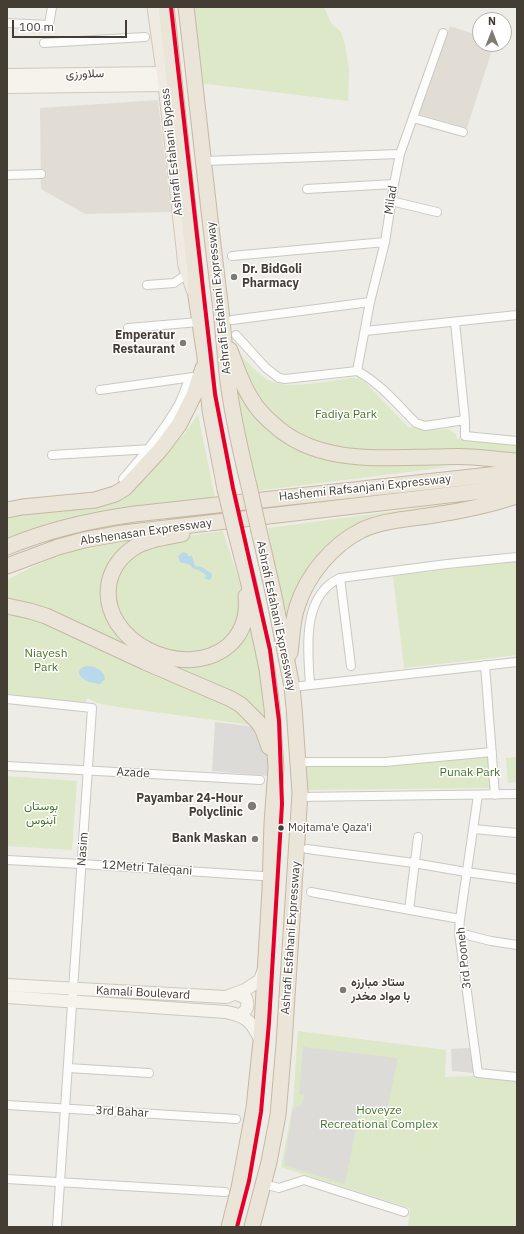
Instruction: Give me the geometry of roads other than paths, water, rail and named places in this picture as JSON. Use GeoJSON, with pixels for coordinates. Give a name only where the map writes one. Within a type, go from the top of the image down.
{"type":"FeatureCollection","features":[{"type":"Feature","properties":{"kind":"highway","name":"Ashrafi Esfahani Expressway"},"geometry":{"type":"LineString","coordinates":[[166,7],[195,272],[196,296],[210,410],[225,489],[250,584],[267,669],[272,708],[276,768],[261,1041],[254,1108],[246,1157],[229,1227]]}},
{"type":"Feature","properties":{"kind":"highway","name":"Ashrafi Esfahani Expressway"},"geometry":{"type":"LineString","coordinates":[[186,7],[204,161],[207,202],[231,329],[230,398],[274,596],[292,687],[298,762],[299,797],[284,1044],[278,1116],[252,1227]]}},
{"type":"Feature","properties":{"kind":"highway"},"geometry":{"type":"LineString","coordinates":[[231,329],[244,386],[252,402],[262,414],[280,430],[296,441],[311,448],[348,456],[373,458],[471,457],[517,461]]}},
{"type":"Feature","properties":{"kind":"highway"},"geometry":{"type":"LineString","coordinates":[[7,510],[22,507],[95,500],[116,494],[155,449],[179,425],[194,395],[195,377],[205,361]]}},
{"type":"Feature","properties":{"kind":"highway","name":"Hashemi Rafsanjani Expressway"},"geometry":{"type":"LineString","coordinates":[[214,505],[517,472]]}},
{"type":"Feature","properties":{"kind":"highway","name":"Hashemi Rafsanjani Expressway"},"geometry":{"type":"LineString","coordinates":[[241,519],[517,487]]}},
{"type":"Feature","properties":{"kind":"highway"},"geometry":{"type":"LineString","coordinates":[[288,668],[297,608],[312,576],[319,565],[342,543],[374,526],[500,502],[517,496]]}},
{"type":"Feature","properties":{"kind":"highway","name":"Abshenasan Expressway"},"geometry":{"type":"LineString","coordinates":[[7,547],[38,535],[86,523],[135,514],[214,505]]}},
{"type":"Feature","properties":{"kind":"highway"},"geometry":{"type":"LineString","coordinates":[[241,519],[220,526],[149,541],[128,552],[120,560],[112,572],[108,592],[112,614],[128,637],[144,648],[161,655],[186,660],[196,660],[213,656],[232,642],[246,618],[247,606],[242,556]]}},
{"type":"Feature","properties":{"kind":"highway","name":"Abshenasan Expressway"},"geometry":{"type":"LineString","coordinates":[[7,566],[58,547],[84,540],[153,529],[241,519]]}},
{"type":"Feature","properties":{"kind":"highway"},"geometry":{"type":"LineString","coordinates":[[7,577],[84,540]]}},
{"type":"Feature","properties":{"kind":"highway"},"geometry":{"type":"LineString","coordinates":[[7,606],[46,616],[145,662],[231,699],[241,705],[253,715],[263,730],[276,768]]}},
{"type":"Feature","properties":{"kind":"main road","name":"Ashrafi Esfahani Bypass"},"geometry":{"type":"LineString","coordinates":[[154,7],[187,274],[196,296]]}},
{"type":"Feature","properties":{"kind":"street"},"geometry":{"type":"LineString","coordinates":[[7,23],[49,25],[52,7]]}},
{"type":"Feature","properties":{"kind":"street","name":"Milad"},"geometry":{"type":"LineString","coordinates":[[357,371],[370,302],[385,242],[400,154],[443,33]]}},
{"type":"Feature","properties":{"kind":"street"},"geometry":{"type":"LineString","coordinates":[[44,43],[145,37]]}},
{"type":"Feature","properties":{"kind":"street"},"geometry":{"type":"LineString","coordinates":[[124,74],[124,86]]}},
{"type":"Feature","properties":{"kind":"street","name":"سلاورزی"},"geometry":{"type":"LineString","coordinates":[[7,75],[124,74],[164,79]]}},
{"type":"Feature","properties":{"kind":"street"},"geometry":{"type":"LineString","coordinates":[[7,87],[124,86],[164,79]]}},
{"type":"Feature","properties":{"kind":"street"},"geometry":{"type":"LineString","coordinates":[[413,118],[463,132]]}},
{"type":"Feature","properties":{"kind":"street"},"geometry":{"type":"LineString","coordinates":[[204,161],[400,154]]}},
{"type":"Feature","properties":{"kind":"street"},"geometry":{"type":"LineString","coordinates":[[7,174],[41,174]]}},
{"type":"Feature","properties":{"kind":"street"},"geometry":{"type":"LineString","coordinates":[[307,189],[394,184]]}},
{"type":"Feature","properties":{"kind":"street"},"geometry":{"type":"LineString","coordinates":[[391,200],[437,212]]}},
{"type":"Feature","properties":{"kind":"street"},"geometry":{"type":"LineString","coordinates":[[232,256],[385,242]]}},
{"type":"Feature","properties":{"kind":"street"},"geometry":{"type":"LineString","coordinates":[[147,285],[174,283],[187,274]]}},
{"type":"Feature","properties":{"kind":"street"},"geometry":{"type":"LineString","coordinates":[[231,329],[370,302]]}},
{"type":"Feature","properties":{"kind":"street"},"geometry":{"type":"LineString","coordinates":[[365,331],[517,315]]}},
{"type":"Feature","properties":{"kind":"street"},"geometry":{"type":"LineString","coordinates":[[128,328],[199,322]]}},
{"type":"Feature","properties":{"kind":"street"},"geometry":{"type":"LineString","coordinates":[[455,322],[465,420],[465,436],[517,441]]}},
{"type":"Feature","properties":{"kind":"street"},"geometry":{"type":"LineString","coordinates":[[231,329],[266,368],[279,378],[285,379],[357,371],[365,375],[376,384],[416,423],[425,426],[465,420]]}},
{"type":"Feature","properties":{"kind":"street"},"geometry":{"type":"LineString","coordinates":[[100,390],[195,377]]}},
{"type":"Feature","properties":{"kind":"street"},"geometry":{"type":"LineString","coordinates":[[52,455],[155,449]]}},
{"type":"Feature","properties":{"kind":"street"},"geometry":{"type":"LineString","coordinates":[[310,685],[308,647],[310,621],[315,606],[325,588],[332,581],[340,578],[447,564],[517,557]]}},
{"type":"Feature","properties":{"kind":"street"},"geometry":{"type":"LineString","coordinates":[[340,578],[351,666]]}},
{"type":"Feature","properties":{"kind":"street"},"geometry":{"type":"LineString","coordinates":[[292,687],[517,662]]}},
{"type":"Feature","properties":{"kind":"street"},"geometry":{"type":"LineString","coordinates":[[485,665],[495,795]]}},
{"type":"Feature","properties":{"kind":"street","name":"Nasim"},"geometry":{"type":"LineString","coordinates":[[7,699],[92,708],[57,1227]]}},
{"type":"Feature","properties":{"kind":"street"},"geometry":{"type":"LineString","coordinates":[[298,762],[386,762],[492,752]]}},
{"type":"Feature","properties":{"kind":"street","name":"Azade"},"geometry":{"type":"LineString","coordinates":[[7,766],[260,780]]}},
{"type":"Feature","properties":{"kind":"street"},"geometry":{"type":"LineString","coordinates":[[299,797],[517,794]]}},
{"type":"Feature","properties":{"kind":"street","name":"3rd Pooneh"},"geometry":{"type":"LineString","coordinates":[[478,795],[466,872],[459,933],[478,1073],[517,1077]]}},
{"type":"Feature","properties":{"kind":"street"},"geometry":{"type":"LineString","coordinates":[[473,829],[517,833]]}},
{"type":"Feature","properties":{"kind":"street"},"geometry":{"type":"LineString","coordinates":[[409,910],[418,837]]}},
{"type":"Feature","properties":{"kind":"street"},"geometry":{"type":"LineString","coordinates":[[307,849],[414,863],[517,879]]}},
{"type":"Feature","properties":{"kind":"street","name":"12Metri Taleqani"},"geometry":{"type":"LineString","coordinates":[[7,860],[262,876]]}},
{"type":"Feature","properties":{"kind":"street"},"geometry":{"type":"LineString","coordinates":[[311,892],[460,919]]}},
{"type":"Feature","properties":{"kind":"street"},"geometry":{"type":"LineString","coordinates":[[459,933],[491,941],[517,945]]}},
{"type":"Feature","properties":{"kind":"street","name":"Kamali Boulevard"},"geometry":{"type":"LineString","coordinates":[[7,997],[73,995],[226,997],[237,994],[260,980],[264,966]]}},
{"type":"Feature","properties":{"kind":"street","name":"Kamali Boulevard"},"geometry":{"type":"LineString","coordinates":[[7,985],[73,995],[226,1012],[239,1015]]}},
{"type":"Feature","properties":{"kind":"street"},"geometry":{"type":"LineString","coordinates":[[237,994],[246,998],[248,1005],[245,1012],[239,1015]]}},
{"type":"Feature","properties":{"kind":"street"},"geometry":{"type":"LineString","coordinates":[[239,1015],[247,1020],[254,1028],[261,1041]]}},
{"type":"Feature","properties":{"kind":"street"},"geometry":{"type":"LineString","coordinates":[[68,1068],[149,1073]]}},
{"type":"Feature","properties":{"kind":"street","name":"3rd Bahar"},"geometry":{"type":"LineString","coordinates":[[7,1105],[236,1119]]}},
{"type":"Feature","properties":{"kind":"street"},"geometry":{"type":"LineString","coordinates":[[7,1179],[225,1192]]}},
{"type":"Feature","properties":{"kind":"street"},"geometry":{"type":"LineString","coordinates":[[263,1184],[279,1188],[304,1180],[404,1212]]}},
{"type":"Feature","properties":{"kind":"water"},"geometry":{"type":"Polygon","coordinates":[[[183,552],[187,553],[188,556],[192,556],[195,566],[202,567],[212,574],[211,579],[208,580],[205,578],[206,575],[199,570],[192,568],[191,565],[180,562],[178,556],[183,552]]]}},
{"type":"Feature","properties":{"kind":"water"},"geometry":{"type":"Polygon","coordinates":[[[86,666],[93,667],[101,671],[105,679],[100,684],[85,680],[79,674],[79,671],[86,666]]]}},
{"type":"Feature","properties":{"kind":"place","name":"Dr. BidGoli Pharmacy"},"geometry":{"type":"Point","coordinates":[234,277]}},
{"type":"Feature","properties":{"kind":"place","name":"Emperatur Restaurant"},"geometry":{"type":"Point","coordinates":[183,343]}},
{"type":"Feature","properties":{"kind":"place","name":"Payambar 24-Hour Polyclinic"},"geometry":{"type":"Point","coordinates":[252,806]}},
{"type":"Feature","properties":{"kind":"place","name":"Mojtama'e Qaza'i"},"geometry":{"type":"Point","coordinates":[281,828]}},
{"type":"Feature","properties":{"kind":"place","name":"Bank Maskan"},"geometry":{"type":"Point","coordinates":[255,839]}},
{"type":"Feature","properties":{"kind":"place","name":"ستاد مبارزه با مواد مخدر"},"geometry":{"type":"Point","coordinates":[343,990]}},
{"type":"Feature","properties":{"kind":"park label","name":"Fadiya Park"},"geometry":{"type":"Point","coordinates":[346,415]}},
{"type":"Feature","properties":{"kind":"park label","name":"Niayesh Park"},"geometry":{"type":"Point","coordinates":[46,661]}},
{"type":"Feature","properties":{"kind":"park label","name":"Punak Park"},"geometry":{"type":"Point","coordinates":[470,773]}},
{"type":"Feature","properties":{"kind":"park label","name":"بوستان آبنوس"},"geometry":{"type":"Point","coordinates":[41,814]}},
{"type":"Feature","properties":{"kind":"park label","name":"Hoveyze Recreational Complex"},"geometry":{"type":"Point","coordinates":[379,1118]}}]}
